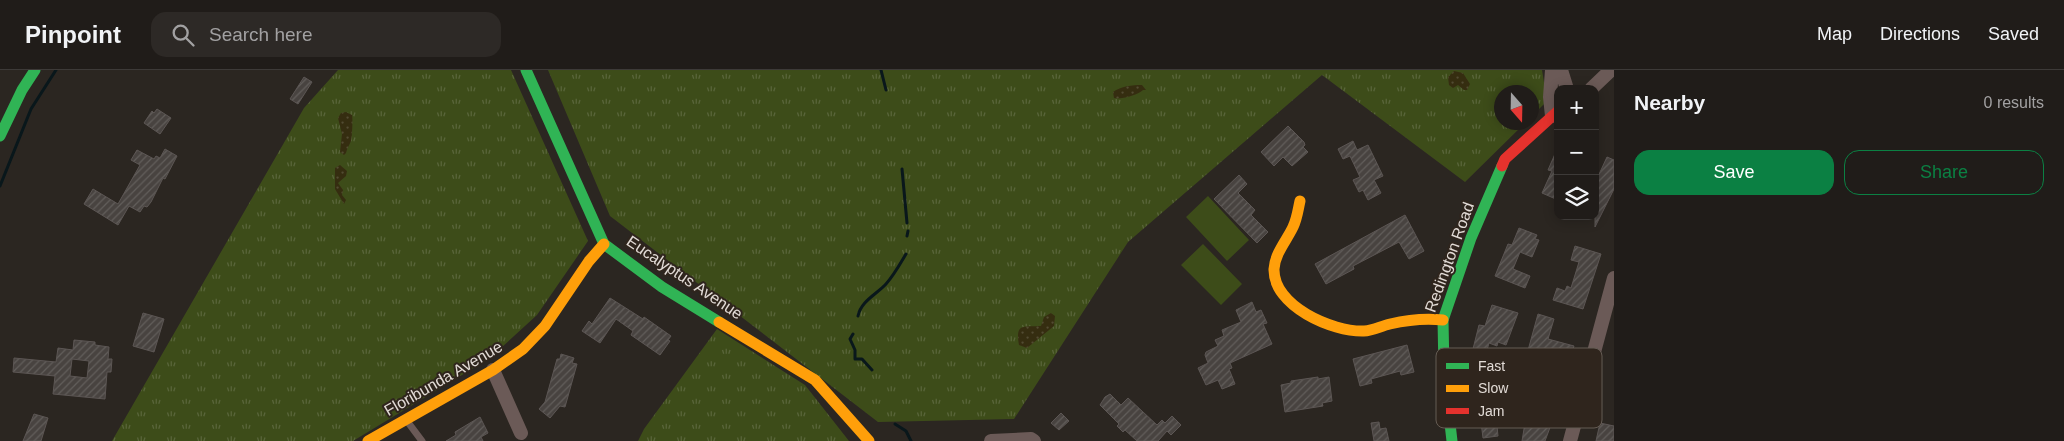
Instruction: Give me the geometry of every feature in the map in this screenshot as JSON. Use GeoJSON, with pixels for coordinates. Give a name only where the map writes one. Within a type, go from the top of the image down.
{"type":"FeatureCollection","features":[{"type":"Feature","properties":{"kind":"street"},"geometry":{"type":"LineString","coordinates":[[0,136],[22,90],[35,70]]}},
{"type":"Feature","properties":{"kind":"street","name":"Eucalyptus Avenue"},"geometry":{"type":"LineString","coordinates":[[526,70],[604,244],[662,287],[815,380],[869,441]]}},
{"type":"Feature","properties":{"kind":"street"},"geometry":{"type":"LineString","coordinates":[[1552,70],[1550,97],[1554,111]]}},
{"type":"Feature","properties":{"kind":"street"},"geometry":{"type":"LineString","coordinates":[[1561,70],[1566,85]]}},
{"type":"Feature","properties":{"kind":"street"},"geometry":{"type":"LineString","coordinates":[[1595,85],[1611,70]]}},
{"type":"Feature","properties":{"kind":"street","name":"Redington Road"},"geometry":{"type":"LineString","coordinates":[[1444,348],[1443,320],[1471,238],[1505,159],[1554,115]]}},
{"type":"Feature","properties":{"kind":"street"},"geometry":{"type":"LineString","coordinates":[[1300,201],[1295,223],[1274,268],[1276,280],[1287,301],[1302,312],[1334,326],[1363,331],[1409,319],[1429,318],[1443,320]]}},
{"type":"Feature","properties":{"kind":"street","name":"Floribunda Avenue"},"geometry":{"type":"LineString","coordinates":[[368,441],[493,370],[522,349],[545,326],[588,261],[604,244]]}},
{"type":"Feature","properties":{"kind":"street"},"geometry":{"type":"LineString","coordinates":[[1595,348],[1614,278]]}},
{"type":"Feature","properties":{"kind":"street"},"geometry":{"type":"LineString","coordinates":[[493,370],[521,433]]}},
{"type":"Feature","properties":{"kind":"street","name":"Redington Road"},"geometry":{"type":"LineString","coordinates":[[1451,428],[1452,441]]}},
{"type":"Feature","properties":{"kind":"street"},"geometry":{"type":"LineString","coordinates":[[1570,441],[1574,428]]}},
{"type":"Feature","properties":{"kind":"street"},"geometry":{"type":"LineString","coordinates":[[991,441],[1031,438],[1034,441]]}},
{"type":"Feature","properties":{"kind":"lane"},"geometry":{"type":"LineString","coordinates":[[406,418],[422,441]]}},
{"type":"Feature","properties":{"kind":"green space"},"geometry":{"type":"Polygon","coordinates":[[[338,70],[511,70],[588,241],[537,315],[490,358],[353,441],[112,441],[304,108],[338,70]]]}},
{"type":"Feature","properties":{"kind":"green space"},"geometry":{"type":"Polygon","coordinates":[[[548,70],[1542,70],[1547,101],[1539,109],[1539,85],[1494,85],[1494,130],[1518,130],[1465,182],[1322,75],[1128,242],[1014,419],[878,422],[610,216],[548,70]]]}},
{"type":"Feature","properties":{"kind":"green space"},"geometry":{"type":"Polygon","coordinates":[[[1208,196],[1249,240],[1227,261],[1186,217],[1208,196]]]}},
{"type":"Feature","properties":{"kind":"green space"},"geometry":{"type":"Polygon","coordinates":[[[1203,244],[1242,284],[1221,305],[1181,265],[1203,244]]]}},
{"type":"Feature","properties":{"kind":"green space"},"geometry":{"type":"Polygon","coordinates":[[[717,329],[805,385],[849,441],[638,441],[644,429],[717,329]]]}},
{"type":"Feature","properties":{"kind":"sand"},"geometry":{"type":"Polygon","coordinates":[[[1454,71],[1463,73],[1470,84],[1467,90],[1458,85],[1453,88],[1449,85],[1448,77],[1454,71]]]}},
{"type":"Feature","properties":{"kind":"sand"},"geometry":{"type":"Polygon","coordinates":[[[1142,85],[1146,90],[1129,97],[1114,98],[1113,92],[1120,88],[1142,85]]]}},
{"type":"Feature","properties":{"kind":"sand"},"geometry":{"type":"Polygon","coordinates":[[[346,112],[352,115],[352,128],[351,141],[344,155],[340,152],[342,134],[338,118],[341,113],[346,112]]]}},
{"type":"Feature","properties":{"kind":"sand"},"geometry":{"type":"Polygon","coordinates":[[[340,165],[347,171],[346,176],[338,183],[343,190],[342,195],[346,200],[344,204],[335,189],[335,168],[340,165]]]}},
{"type":"Feature","properties":{"kind":"sand"},"geometry":{"type":"Polygon","coordinates":[[[1051,313],[1055,316],[1054,326],[1027,348],[1019,345],[1019,330],[1025,327],[1041,326],[1044,317],[1051,313]]]}},
{"type":"Feature","properties":{"kind":"building"},"geometry":{"type":"Polygon","coordinates":[[[304,77],[312,82],[298,104],[290,99],[304,77]]]}},
{"type":"Feature","properties":{"kind":"building"},"geometry":{"type":"Polygon","coordinates":[[[157,109],[171,118],[160,134],[144,123],[152,111],[154,113],[157,109]]]}},
{"type":"Feature","properties":{"kind":"building"},"geometry":{"type":"Polygon","coordinates":[[[1288,126],[1304,142],[1305,145],[1303,147],[1308,152],[1292,166],[1283,157],[1274,166],[1261,152],[1288,126]]]}},
{"type":"Feature","properties":{"kind":"building"},"geometry":{"type":"Polygon","coordinates":[[[1353,141],[1357,150],[1368,145],[1383,176],[1374,180],[1381,193],[1368,200],[1363,190],[1359,192],[1353,180],[1360,177],[1350,156],[1343,159],[1338,149],[1353,141]]]}},
{"type":"Feature","properties":{"kind":"building"},"geometry":{"type":"Polygon","coordinates":[[[165,149],[177,156],[151,202],[147,207],[144,206],[140,212],[129,206],[118,225],[84,204],[93,189],[118,204],[140,165],[131,160],[137,150],[154,159],[156,156],[160,158],[165,149]]]}},
{"type":"Feature","properties":{"kind":"building"},"geometry":{"type":"Polygon","coordinates":[[[1554,156],[1554,198],[1542,193],[1552,171],[1548,170],[1554,156]]]}},
{"type":"Feature","properties":{"kind":"building"},"geometry":{"type":"Polygon","coordinates":[[[1607,157],[1614,160],[1614,189],[1599,219],[1599,175],[1607,157]]]}},
{"type":"Feature","properties":{"kind":"building"},"geometry":{"type":"Polygon","coordinates":[[[1239,175],[1247,184],[1238,193],[1255,210],[1251,215],[1268,232],[1257,243],[1214,199],[1239,175]]]}},
{"type":"Feature","properties":{"kind":"building"},"geometry":{"type":"Polygon","coordinates":[[[1405,215],[1424,251],[1409,259],[1399,242],[1353,266],[1354,269],[1326,284],[1315,264],[1405,215]]]}},
{"type":"Feature","properties":{"kind":"building"},"geometry":{"type":"Polygon","coordinates":[[[1519,228],[1537,235],[1535,239],[1539,240],[1532,257],[1520,252],[1513,269],[1530,276],[1525,288],[1495,276],[1508,244],[1512,245],[1519,228]]]}},
{"type":"Feature","properties":{"kind":"building"},"geometry":{"type":"Polygon","coordinates":[[[1575,246],[1601,254],[1583,309],[1553,300],[1557,288],[1565,291],[1567,286],[1571,288],[1579,262],[1571,260],[1575,246]]]}},
{"type":"Feature","properties":{"kind":"building"},"geometry":{"type":"Polygon","coordinates":[[[610,298],[643,319],[644,317],[671,336],[668,340],[670,341],[660,355],[631,335],[633,331],[616,319],[600,343],[582,331],[589,321],[592,324],[610,298]]]}},
{"type":"Feature","properties":{"kind":"building"},"geometry":{"type":"Polygon","coordinates":[[[1252,302],[1256,312],[1261,310],[1267,323],[1263,324],[1272,344],[1230,363],[1232,368],[1229,369],[1235,384],[1222,389],[1218,380],[1206,385],[1198,368],[1208,363],[1205,355],[1206,352],[1218,346],[1215,340],[1224,336],[1222,330],[1241,322],[1236,310],[1252,302]]]}},
{"type":"Feature","properties":{"kind":"building"},"geometry":{"type":"Polygon","coordinates":[[[1492,305],[1518,313],[1506,345],[1498,342],[1497,346],[1489,343],[1488,348],[1473,348],[1479,325],[1485,326],[1492,305]]]}},
{"type":"Feature","properties":{"kind":"building"},"geometry":{"type":"Polygon","coordinates":[[[143,313],[164,319],[154,352],[133,346],[143,313]]]}},
{"type":"Feature","properties":{"kind":"building"},"geometry":{"type":"Polygon","coordinates":[[[1538,314],[1554,319],[1548,339],[1574,346],[1573,348],[1529,348],[1538,314]]]}},
{"type":"Feature","properties":{"kind":"building"},"geometry":{"type":"Polygon","coordinates":[[[74,340],[95,342],[95,345],[109,347],[108,359],[112,359],[111,372],[107,372],[105,399],[53,394],[55,376],[13,372],[14,358],[56,362],[58,348],[73,350],[74,340]],[[72,359],[70,376],[87,378],[89,361],[72,359]]]}},
{"type":"Feature","properties":{"kind":"building"},"geometry":{"type":"Polygon","coordinates":[[[1407,345],[1414,372],[1401,375],[1400,371],[1371,379],[1372,383],[1360,386],[1353,359],[1407,345]]]}},
{"type":"Feature","properties":{"kind":"building"},"geometry":{"type":"Polygon","coordinates":[[[561,354],[574,358],[572,363],[577,364],[565,407],[560,406],[550,418],[539,409],[545,402],[557,359],[560,359],[561,354]]]}},
{"type":"Feature","properties":{"kind":"building"},"geometry":{"type":"Polygon","coordinates":[[[1318,377],[1318,379],[1329,377],[1332,401],[1322,403],[1323,406],[1285,412],[1281,385],[1291,383],[1291,381],[1318,377]]]}},
{"type":"Feature","properties":{"kind":"building"},"geometry":{"type":"Polygon","coordinates":[[[1110,394],[1121,405],[1128,398],[1157,425],[1162,420],[1165,423],[1172,416],[1181,425],[1171,435],[1167,431],[1158,441],[1137,441],[1125,430],[1123,432],[1117,426],[1119,424],[1100,405],[1105,397],[1110,394]]]}},
{"type":"Feature","properties":{"kind":"building"},"geometry":{"type":"Polygon","coordinates":[[[1061,413],[1069,421],[1059,430],[1051,423],[1061,413]]]}},
{"type":"Feature","properties":{"kind":"building"},"geometry":{"type":"Polygon","coordinates":[[[34,414],[48,418],[41,441],[23,441],[34,414]]]}},
{"type":"Feature","properties":{"kind":"building"},"geometry":{"type":"Polygon","coordinates":[[[480,417],[488,433],[481,437],[483,441],[446,441],[456,435],[455,432],[480,417]]]}},
{"type":"Feature","properties":{"kind":"building"},"geometry":{"type":"Polygon","coordinates":[[[1379,422],[1380,429],[1386,428],[1389,441],[1374,441],[1371,423],[1379,422]]]}},
{"type":"Feature","properties":{"kind":"building"},"geometry":{"type":"Polygon","coordinates":[[[1602,423],[1614,426],[1614,441],[1596,441],[1602,423]]]}},
{"type":"Feature","properties":{"kind":"building"},"geometry":{"type":"Polygon","coordinates":[[[1482,428],[1497,428],[1498,436],[1483,438],[1482,428]]]}},
{"type":"Feature","properties":{"kind":"building"},"geometry":{"type":"Polygon","coordinates":[[[1524,428],[1550,428],[1545,441],[1522,441],[1524,428]]]}},
{"type":"Feature","properties":{"kind":"waterway"},"geometry":{"type":"LineString","coordinates":[[0,186],[31,109],[56,70]]}},
{"type":"Feature","properties":{"kind":"waterway"},"geometry":{"type":"LineString","coordinates":[[881,70],[886,90]]}},
{"type":"Feature","properties":{"kind":"waterway"},"geometry":{"type":"LineString","coordinates":[[902,169],[907,223]]}},
{"type":"Feature","properties":{"kind":"waterway"},"geometry":{"type":"LineString","coordinates":[[907,236],[908,231]]}},
{"type":"Feature","properties":{"kind":"waterway"},"geometry":{"type":"LineString","coordinates":[[858,316],[862,306],[889,281],[906,254]]}},
{"type":"Feature","properties":{"kind":"waterway"},"geometry":{"type":"LineString","coordinates":[[853,334],[850,339],[855,350],[855,359],[862,359],[872,370]]}},
{"type":"Feature","properties":{"kind":"waterway"},"geometry":{"type":"LineString","coordinates":[[895,424],[906,431],[911,441]]}},
{"type":"Feature","properties":{"kind":"traffic: fast"},"geometry":{"type":"LineString","coordinates":[[0,136],[22,90],[35,70]]}},
{"type":"Feature","properties":{"kind":"traffic: fast"},"geometry":{"type":"LineString","coordinates":[[526,70],[604,244],[662,287],[719,322]]}},
{"type":"Feature","properties":{"kind":"traffic: fast"},"geometry":{"type":"LineString","coordinates":[[1444,348],[1443,320],[1471,238],[1502,166]]}},
{"type":"Feature","properties":{"kind":"traffic: fast"},"geometry":{"type":"LineString","coordinates":[[1451,428],[1452,441]]}},
{"type":"Feature","properties":{"kind":"traffic: slow"},"geometry":{"type":"LineString","coordinates":[[1300,201],[1291,232],[1279,252],[1274,269],[1276,282],[1283,294],[1294,305],[1321,322],[1351,330],[1367,331],[1409,320],[1443,320]]}},
{"type":"Feature","properties":{"kind":"traffic: slow"},"geometry":{"type":"LineString","coordinates":[[368,441],[493,370],[523,349],[545,326],[589,261],[604,244]]}},
{"type":"Feature","properties":{"kind":"traffic: slow"},"geometry":{"type":"LineString","coordinates":[[719,322],[815,380],[869,441]]}},
{"type":"Feature","properties":{"kind":"traffic: jam"},"geometry":{"type":"LineString","coordinates":[[1502,166],[1505,159],[1554,115]]}}]}
